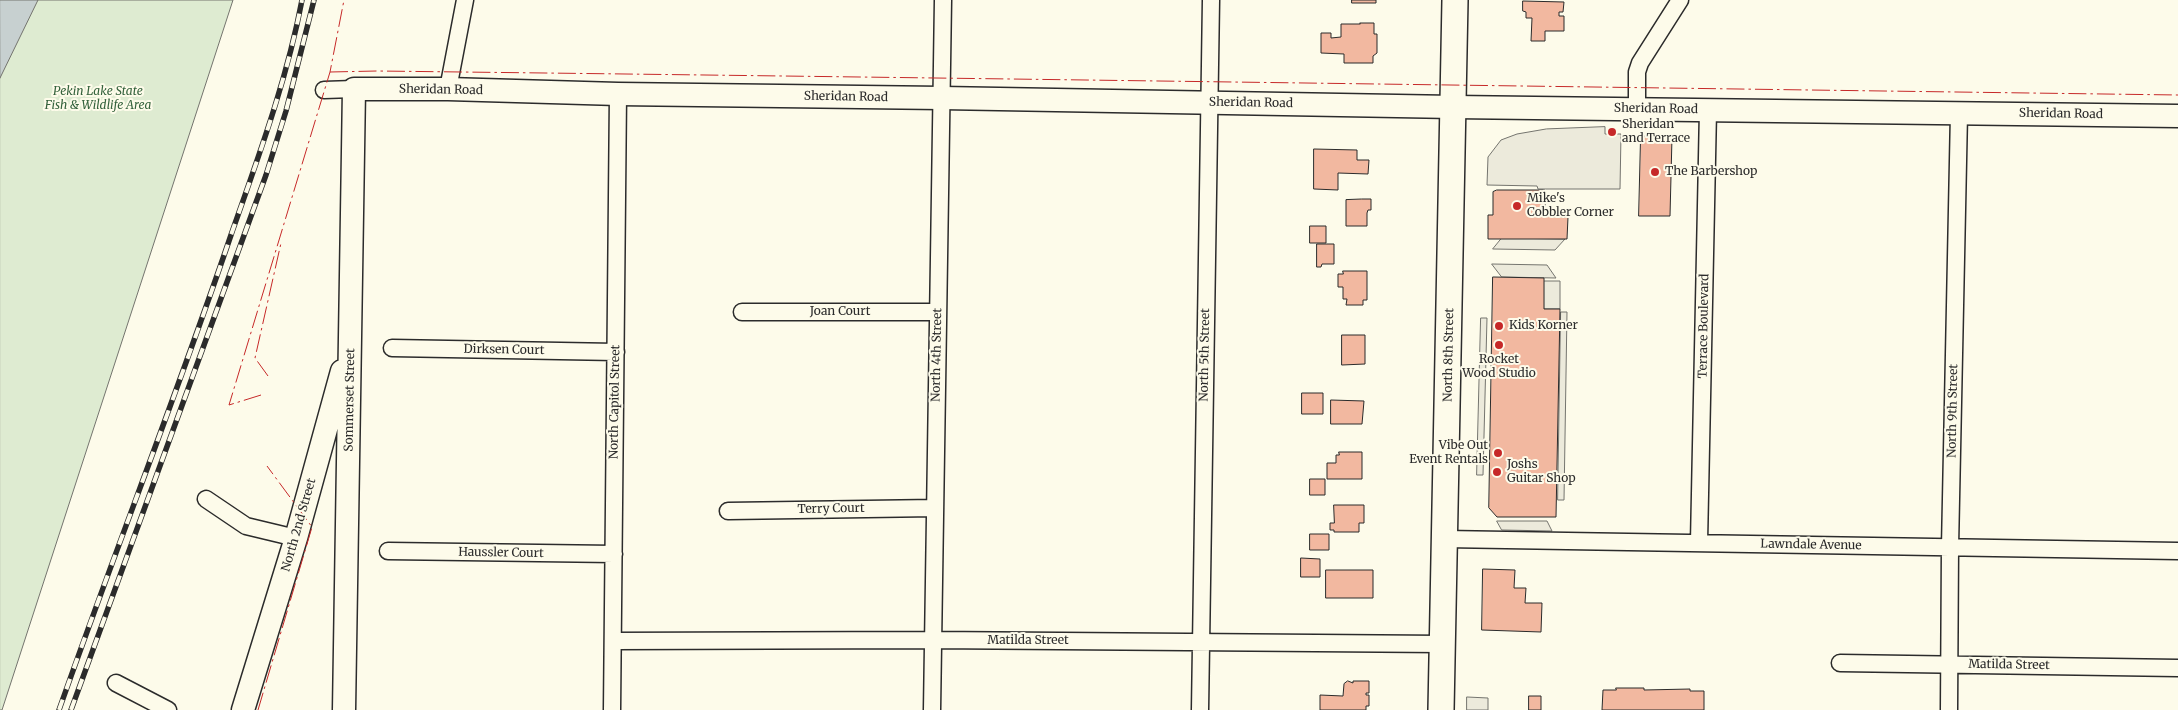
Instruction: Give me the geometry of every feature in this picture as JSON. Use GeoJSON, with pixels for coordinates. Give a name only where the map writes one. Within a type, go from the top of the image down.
{"type":"FeatureCollection","features":[{"type":"Feature","properties":{"kind":"main road","name":"North 8th Street"},"geometry":{"type":"LineString","coordinates":[[1441,710],[1456,0]]}},
{"type":"Feature","properties":{"kind":"main road","name":"Sheridan Road"},"geometry":{"type":"LineString","coordinates":[[354,89],[1209,102],[1454,108],[2178,116]]}},
{"type":"Feature","properties":{"kind":"main road","name":"Sommerset Street"},"geometry":{"type":"LineString","coordinates":[[344,710],[354,89]]}},
{"type":"Feature","properties":{"kind":"main road","name":"North 2nd Street"},"geometry":{"type":"LineString","coordinates":[[243,710],[296,538],[351,338]]}},
{"type":"Feature","properties":{"kind":"street"},"geometry":{"type":"LineString","coordinates":[[448,89],[465,0]]}},
{"type":"Feature","properties":{"kind":"street","name":"North 4th Street"},"geometry":{"type":"LineString","coordinates":[[932,710],[943,0]]}},
{"type":"Feature","properties":{"kind":"street","name":"North 5th Street"},"geometry":{"type":"LineString","coordinates":[[1200,710],[1211,0]]}},
{"type":"Feature","properties":{"kind":"street"},"geometry":{"type":"LineString","coordinates":[[1637,109],[1637,72],[1640,63],[1680,0]]}},
{"type":"Feature","properties":{"kind":"street","name":"Sheridan Road"},"geometry":{"type":"LineString","coordinates":[[324,90],[354,89]]}},
{"type":"Feature","properties":{"kind":"street","name":"North Capitol Street"},"geometry":{"type":"LineString","coordinates":[[612,710],[618,94]]}},
{"type":"Feature","properties":{"kind":"street","name":"Terrace Boulevard"},"geometry":{"type":"LineString","coordinates":[[1700,542],[1708,110]]}},
{"type":"Feature","properties":{"kind":"street","name":"North 9th Street"},"geometry":{"type":"LineString","coordinates":[[1949,710],[1950,547],[1959,113]]}},
{"type":"Feature","properties":{"kind":"street","name":"Joan Court"},"geometry":{"type":"LineString","coordinates":[[742,312],[938,312]]}},
{"type":"Feature","properties":{"kind":"street","name":"Dirksen Court"},"geometry":{"type":"LineString","coordinates":[[392,348],[616,352]]}},
{"type":"Feature","properties":{"kind":"street"},"geometry":{"type":"LineString","coordinates":[[206,499],[246,526],[296,538]]}},
{"type":"Feature","properties":{"kind":"street","name":"Terry Court"},"geometry":{"type":"LineString","coordinates":[[728,511],[935,508]]}},
{"type":"Feature","properties":{"kind":"street","name":"Lawndale Avenue"},"geometry":{"type":"LineString","coordinates":[[1445,540],[1700,542],[2178,551]]}},
{"type":"Feature","properties":{"kind":"street","name":"Haussler Court"},"geometry":{"type":"LineString","coordinates":[[388,551],[614,554]]}},
{"type":"Feature","properties":{"kind":"street","name":"Matilda Street"},"geometry":{"type":"LineString","coordinates":[[613,641],[932,640],[1443,644]]}},
{"type":"Feature","properties":{"kind":"street","name":"Matilda Street"},"geometry":{"type":"LineString","coordinates":[[1840,663],[2178,668]]}},
{"type":"Feature","properties":{"kind":"street"},"geometry":{"type":"LineString","coordinates":[[116,683],[168,710]]}},
{"type":"Feature","properties":{"kind":"green space","name":"Pekin Lake State Fish & Wildlife Area"},"geometry":{"type":"Polygon","coordinates":[[[0,0],[233,0],[2,710],[0,710],[0,0]]]}},
{"type":"Feature","properties":{"kind":"shaded area"},"geometry":{"type":"Polygon","coordinates":[[[0,0],[38,0],[0,78],[0,0]]]}},
{"type":"Feature","properties":{"kind":"shaded area"},"geometry":{"type":"Polygon","coordinates":[[[1605,127],[1605,134],[1621,134],[1620,189],[1538,189],[1537,186],[1487,185],[1488,157],[1501,140],[1517,134],[1546,129],[1605,127]]]}},
{"type":"Feature","properties":{"kind":"shaded area"},"geometry":{"type":"Polygon","coordinates":[[[1502,238],[1565,239],[1555,250],[1493,249],[1502,238]]]}},
{"type":"Feature","properties":{"kind":"shaded area"},"geometry":{"type":"Polygon","coordinates":[[[1492,264],[1547,265],[1556,278],[1502,277],[1492,264]]]}},
{"type":"Feature","properties":{"kind":"shaded area"},"geometry":{"type":"Polygon","coordinates":[[[1544,281],[1560,281],[1560,309],[1544,309],[1544,281]]]}},
{"type":"Feature","properties":{"kind":"shaded area"},"geometry":{"type":"Polygon","coordinates":[[[1561,312],[1567,312],[1564,500],[1558,500],[1561,312]]]}},
{"type":"Feature","properties":{"kind":"shaded area"},"geometry":{"type":"Polygon","coordinates":[[[1481,318],[1487,318],[1483,475],[1477,475],[1481,318]]]}},
{"type":"Feature","properties":{"kind":"shaded area"},"geometry":{"type":"Polygon","coordinates":[[[1497,521],[1547,521],[1552,531],[1502,530],[1497,521]]]}},
{"type":"Feature","properties":{"kind":"shaded area"},"geometry":{"type":"Polygon","coordinates":[[[1467,697],[1488,698],[1488,710],[1467,710],[1467,697]]]}},
{"type":"Feature","properties":{"kind":"building"},"geometry":{"type":"Polygon","coordinates":[[[1352,0],[1376,0],[1376,3],[1352,3],[1352,0]]]}},
{"type":"Feature","properties":{"kind":"building"},"geometry":{"type":"Polygon","coordinates":[[[1523,1],[1564,2],[1563,12],[1559,12],[1559,16],[1564,16],[1564,31],[1545,31],[1545,41],[1531,41],[1532,18],[1526,18],[1526,12],[1523,11],[1523,1]]]}},
{"type":"Feature","properties":{"kind":"building"},"geometry":{"type":"Polygon","coordinates":[[[1374,23],[1374,34],[1377,34],[1377,53],[1373,56],[1373,63],[1344,63],[1344,54],[1321,53],[1321,33],[1331,33],[1331,38],[1341,37],[1341,24],[1374,23]]]}},
{"type":"Feature","properties":{"kind":"building"},"geometry":{"type":"Polygon","coordinates":[[[1641,136],[1672,137],[1670,216],[1639,216],[1641,136]]]}},
{"type":"Feature","properties":{"kind":"building"},"geometry":{"type":"Polygon","coordinates":[[[1314,149],[1357,150],[1357,160],[1369,160],[1368,174],[1338,173],[1338,190],[1314,189],[1314,149]]]}},
{"type":"Feature","properties":{"kind":"building"},"geometry":{"type":"Polygon","coordinates":[[[1497,190],[1545,190],[1545,209],[1537,209],[1537,216],[1568,217],[1567,239],[1488,239],[1488,215],[1493,215],[1493,192],[1497,190]]]}},
{"type":"Feature","properties":{"kind":"building"},"geometry":{"type":"Polygon","coordinates":[[[1371,199],[1371,210],[1368,210],[1367,213],[1367,226],[1346,226],[1346,200],[1371,199]]]}},
{"type":"Feature","properties":{"kind":"building"},"geometry":{"type":"Polygon","coordinates":[[[1310,226],[1326,226],[1326,243],[1310,243],[1310,226]]]}},
{"type":"Feature","properties":{"kind":"building"},"geometry":{"type":"Polygon","coordinates":[[[1317,244],[1334,244],[1334,264],[1322,264],[1321,267],[1317,267],[1317,244]]]}},
{"type":"Feature","properties":{"kind":"building"},"geometry":{"type":"Polygon","coordinates":[[[1343,271],[1367,271],[1367,300],[1363,300],[1363,305],[1346,305],[1347,299],[1343,299],[1343,287],[1338,287],[1338,274],[1343,274],[1343,271]]]}},
{"type":"Feature","properties":{"kind":"building"},"geometry":{"type":"Polygon","coordinates":[[[1493,277],[1544,278],[1544,309],[1560,309],[1556,517],[1497,517],[1489,508],[1493,277]]]}},
{"type":"Feature","properties":{"kind":"building"},"geometry":{"type":"Polygon","coordinates":[[[1342,335],[1365,335],[1365,364],[1342,365],[1342,335]]]}},
{"type":"Feature","properties":{"kind":"building"},"geometry":{"type":"Polygon","coordinates":[[[1302,393],[1323,393],[1323,414],[1302,414],[1302,393]]]}},
{"type":"Feature","properties":{"kind":"building"},"geometry":{"type":"Polygon","coordinates":[[[1331,400],[1364,401],[1362,424],[1331,424],[1331,400]]]}},
{"type":"Feature","properties":{"kind":"building"},"geometry":{"type":"Polygon","coordinates":[[[1339,452],[1362,452],[1362,479],[1327,479],[1327,463],[1336,463],[1336,455],[1339,455],[1339,452]]]}},
{"type":"Feature","properties":{"kind":"building"},"geometry":{"type":"Polygon","coordinates":[[[1310,479],[1325,479],[1325,495],[1310,495],[1310,479]]]}},
{"type":"Feature","properties":{"kind":"building"},"geometry":{"type":"Polygon","coordinates":[[[1334,505],[1364,505],[1364,523],[1359,523],[1359,532],[1334,532],[1334,530],[1330,530],[1330,523],[1334,523],[1334,505]]]}},
{"type":"Feature","properties":{"kind":"building"},"geometry":{"type":"Polygon","coordinates":[[[1310,534],[1329,534],[1329,550],[1310,550],[1310,534]]]}},
{"type":"Feature","properties":{"kind":"building"},"geometry":{"type":"Polygon","coordinates":[[[1301,558],[1320,559],[1320,577],[1301,577],[1301,558]]]}},
{"type":"Feature","properties":{"kind":"building"},"geometry":{"type":"Polygon","coordinates":[[[1483,569],[1515,570],[1514,588],[1526,588],[1525,603],[1542,603],[1541,632],[1482,630],[1483,569]]]}},
{"type":"Feature","properties":{"kind":"building"},"geometry":{"type":"Polygon","coordinates":[[[1326,570],[1373,570],[1373,598],[1326,598],[1326,570]]]}},
{"type":"Feature","properties":{"kind":"building"},"geometry":{"type":"Polygon","coordinates":[[[1348,681],[1353,683],[1353,681],[1369,681],[1369,693],[1366,693],[1366,695],[1369,695],[1369,706],[1366,706],[1366,710],[1320,710],[1320,695],[1343,696],[1344,684],[1348,681]]]}},
{"type":"Feature","properties":{"kind":"building"},"geometry":{"type":"Polygon","coordinates":[[[1616,688],[1644,688],[1644,690],[1690,689],[1690,691],[1704,691],[1704,710],[1602,710],[1603,690],[1616,690],[1616,688]]]}},
{"type":"Feature","properties":{"kind":"building"},"geometry":{"type":"Polygon","coordinates":[[[1529,696],[1541,696],[1541,710],[1529,710],[1529,696]]]}},
{"type":"Feature","properties":{"kind":"railway"},"geometry":{"type":"LineString","coordinates":[[59,710],[189,354],[261,148],[280,89],[302,0]]}},
{"type":"Feature","properties":{"kind":"railway"},"geometry":{"type":"LineString","coordinates":[[71,710],[266,175],[286,111],[314,0]]}},
{"type":"Feature","properties":{"kind":"power"},"geometry":{"type":"LineString","coordinates":[[261,395],[229,405],[330,72],[344,0]]}},
{"type":"Feature","properties":{"kind":"power"},"geometry":{"type":"LineString","coordinates":[[330,72],[377,71],[2178,95]]}},
{"type":"Feature","properties":{"kind":"power"},"geometry":{"type":"LineString","coordinates":[[268,376],[255,358],[281,243]]}},
{"type":"Feature","properties":{"kind":"power"},"geometry":{"type":"LineString","coordinates":[[258,710],[312,527],[267,466]]}},
{"type":"Feature","properties":{"kind":"place","name":"Sheridan and Terrace"},"geometry":{"type":"Point","coordinates":[1612,132]}},
{"type":"Feature","properties":{"kind":"place","name":"The Barbershop"},"geometry":{"type":"Point","coordinates":[1655,172]}},
{"type":"Feature","properties":{"kind":"place","name":"Mike's Cobbler Corner"},"geometry":{"type":"Point","coordinates":[1517,206]}},
{"type":"Feature","properties":{"kind":"place","name":"Kids Korner"},"geometry":{"type":"Point","coordinates":[1499,326]}},
{"type":"Feature","properties":{"kind":"place","name":"Rocket Wood Studio"},"geometry":{"type":"Point","coordinates":[1499,345]}},
{"type":"Feature","properties":{"kind":"place","name":"Vibe Out Event Rentals"},"geometry":{"type":"Point","coordinates":[1498,453]}},
{"type":"Feature","properties":{"kind":"place","name":"Joshs Guitar Shop"},"geometry":{"type":"Point","coordinates":[1497,472]}}]}
